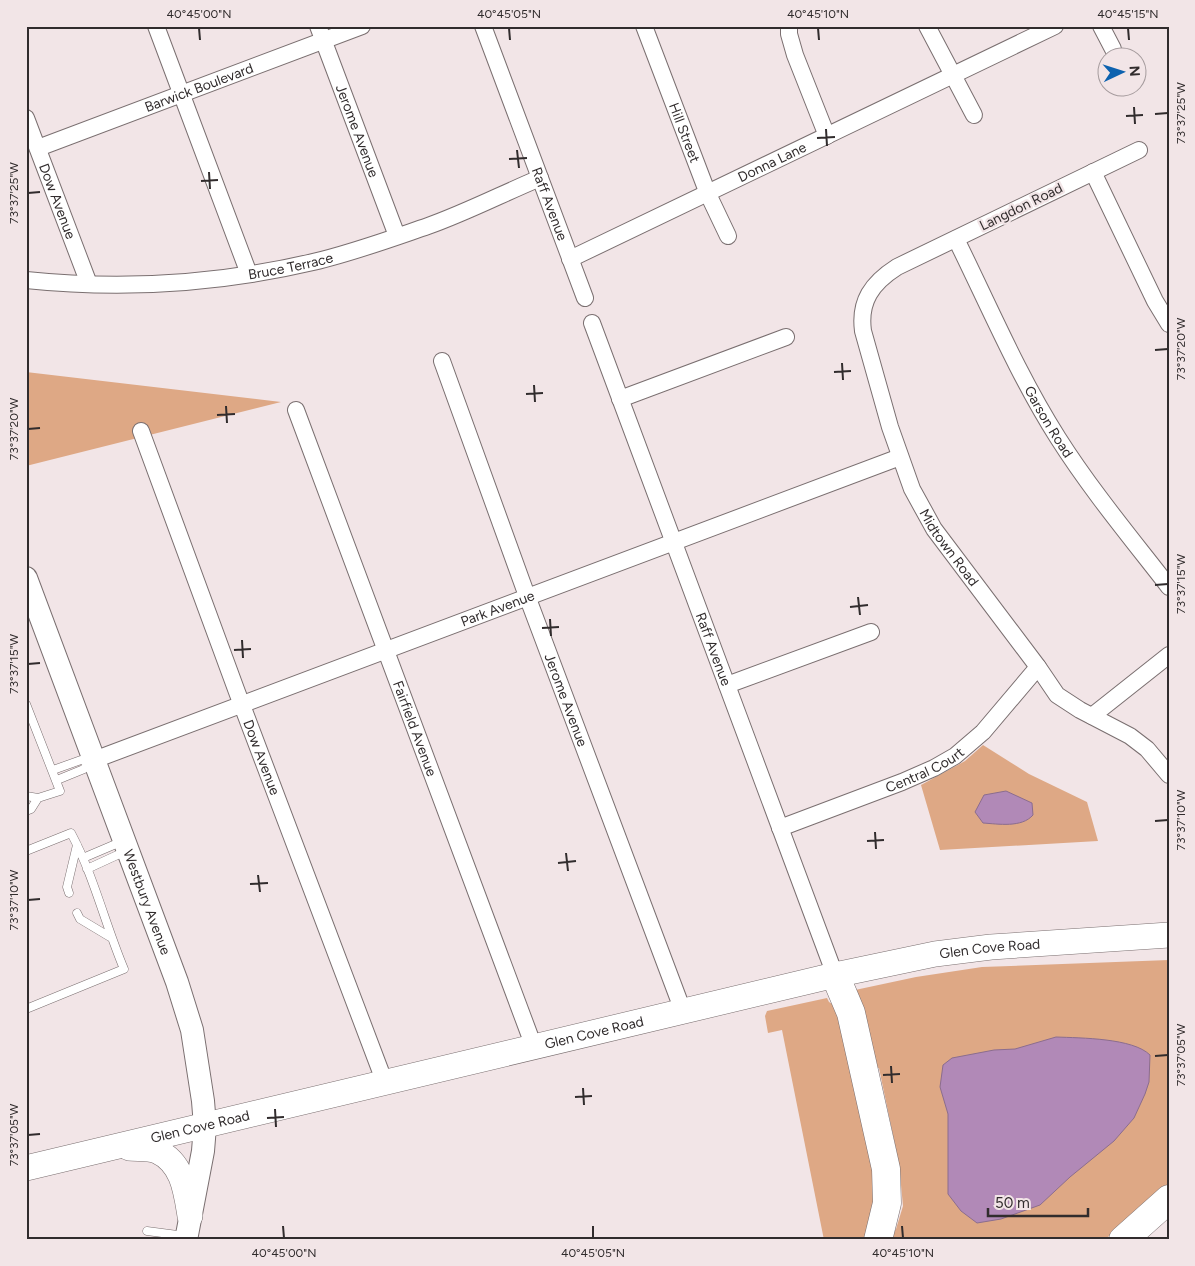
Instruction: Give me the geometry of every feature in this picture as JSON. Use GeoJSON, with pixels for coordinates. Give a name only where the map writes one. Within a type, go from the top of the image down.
{"type":"FeatureCollection","features":[{"type":"Feature","properties":{"kind":"highway"},"geometry":{"type":"LineString","coordinates":[[835,975],[851,1014],[886,1169],[887,1202],[878,1240]]}},
{"type":"Feature","properties":{"kind":"highway"},"geometry":{"type":"LineString","coordinates":[[1123,1240],[1169,1198]]}},
{"type":"Feature","properties":{"kind":"main road","name":"Westbury Avenue"},"geometry":{"type":"LineString","coordinates":[[26,578],[91,761],[126,845],[177,982],[192,1030],[204,1101],[205,1126],[203,1150],[188,1231]]}},
{"type":"Feature","properties":{"kind":"main road","name":"Glen Cove Road"},"geometry":{"type":"LineString","coordinates":[[26,1168],[835,975],[926,956],[1021,944],[1169,935]]}},
{"type":"Feature","properties":{"kind":"main road"},"geometry":{"type":"LineString","coordinates":[[117,1147],[156,1151],[170,1159],[181,1174],[186,1191],[188,1231]]}},
{"type":"Feature","properties":{"kind":"street"},"geometry":{"type":"LineString","coordinates":[[156,26],[249,274]]}},
{"type":"Feature","properties":{"kind":"street","name":"Barwick Boulevard"},"geometry":{"type":"LineString","coordinates":[[38,148],[181,94],[321,34],[362,26]]}},
{"type":"Feature","properties":{"kind":"street","name":"Raff Avenue"},"geometry":{"type":"LineString","coordinates":[[483,26],[585,298]]}},
{"type":"Feature","properties":{"kind":"street","name":"Hill Street"},"geometry":{"type":"LineString","coordinates":[[644,26],[708,194],[728,236]]}},
{"type":"Feature","properties":{"kind":"street"},"geometry":{"type":"LineString","coordinates":[[789,26],[789,34],[795,55],[826,136]]}},
{"type":"Feature","properties":{"kind":"street"},"geometry":{"type":"LineString","coordinates":[[927,26],[974,115]]}},
{"type":"Feature","properties":{"kind":"street","name":"Donna Lane"},"geometry":{"type":"LineString","coordinates":[[570,259],[1055,26]]}},
{"type":"Feature","properties":{"kind":"street"},"geometry":{"type":"LineString","coordinates":[[1101,26],[1112,48]]}},
{"type":"Feature","properties":{"kind":"street","name":"Jerome Avenue"},"geometry":{"type":"LineString","coordinates":[[321,34],[397,236]]}},
{"type":"Feature","properties":{"kind":"street","name":"Dow Avenue"},"geometry":{"type":"LineString","coordinates":[[26,118],[89,284]]}},
{"type":"Feature","properties":{"kind":"street","name":"Langdon Road"},"geometry":{"type":"LineString","coordinates":[[904,264],[1139,150]]}},
{"type":"Feature","properties":{"kind":"street"},"geometry":{"type":"LineString","coordinates":[[1093,172],[1155,301],[1169,324]]}},
{"type":"Feature","properties":{"kind":"street","name":"Bruce Terrace"},"geometry":{"type":"LineString","coordinates":[[26,280],[89,284],[156,285],[249,274],[356,250],[430,225],[540,178]]}},
{"type":"Feature","properties":{"kind":"street","name":"Garson Road"},"geometry":{"type":"LineString","coordinates":[[956,239],[1022,374],[1058,438],[1099,496],[1169,587]]}},
{"type":"Feature","properties":{"kind":"street","name":"Midtown Road"},"geometry":{"type":"LineString","coordinates":[[904,264],[884,275],[872,288],[863,306],[862,321],[863,331],[890,427],[912,489],[934,530],[1057,694],[1092,716],[1130,736],[1141,744],[1169,774]]}},
{"type":"Feature","properties":{"kind":"street","name":"Raff Avenue"},"geometry":{"type":"LineString","coordinates":[[592,323],[835,975]]}},
{"type":"Feature","properties":{"kind":"street"},"geometry":{"type":"LineString","coordinates":[[620,399],[786,337]]}},
{"type":"Feature","properties":{"kind":"street","name":"Jerome Avenue"},"geometry":{"type":"LineString","coordinates":[[442,361],[527,596],[683,1011]]}},
{"type":"Feature","properties":{"kind":"street","name":"Fairfield Avenue"},"geometry":{"type":"LineString","coordinates":[[296,410],[534,1047]]}},
{"type":"Feature","properties":{"kind":"street","name":"Dow Avenue"},"geometry":{"type":"LineString","coordinates":[[141,431],[384,1083]]}},
{"type":"Feature","properties":{"kind":"street","name":"Park Avenue"},"geometry":{"type":"LineString","coordinates":[[91,761],[900,456]]}},
{"type":"Feature","properties":{"kind":"street"},"geometry":{"type":"LineString","coordinates":[[727,685],[871,632]]}},
{"type":"Feature","properties":{"kind":"street"},"geometry":{"type":"LineString","coordinates":[[1092,716],[1169,655]]}},
{"type":"Feature","properties":{"kind":"street","name":"Central Court"},"geometry":{"type":"LineString","coordinates":[[780,828],[902,782],[956,756],[983,732],[1038,667]]}},
{"type":"Feature","properties":{"kind":"lane"},"geometry":{"type":"LineString","coordinates":[[26,704],[60,791],[38,798],[26,796]]}},
{"type":"Feature","properties":{"kind":"lane"},"geometry":{"type":"LineString","coordinates":[[53,770],[81,760],[91,761]]}},
{"type":"Feature","properties":{"kind":"lane"},"geometry":{"type":"LineString","coordinates":[[57,780],[84,769],[91,761]]}},
{"type":"Feature","properties":{"kind":"lane"},"geometry":{"type":"LineString","coordinates":[[26,811],[31,809],[38,798]]}},
{"type":"Feature","properties":{"kind":"lane"},"geometry":{"type":"LineString","coordinates":[[26,851],[71,833],[83,858],[110,937],[124,969],[26,1009]]}},
{"type":"Feature","properties":{"kind":"lane"},"geometry":{"type":"LineString","coordinates":[[69,893],[67,887],[77,845]]}},
{"type":"Feature","properties":{"kind":"lane"},"geometry":{"type":"LineString","coordinates":[[83,858],[126,845]]}},
{"type":"Feature","properties":{"kind":"lane"},"geometry":{"type":"LineString","coordinates":[[87,869],[126,845]]}},
{"type":"Feature","properties":{"kind":"lane"},"geometry":{"type":"LineString","coordinates":[[78,913],[80,919],[110,937]]}},
{"type":"Feature","properties":{"kind":"lane"},"geometry":{"type":"LineString","coordinates":[[147,1231],[159,1236],[188,1231]]}},
{"type":"Feature","properties":{"kind":"shaded area"},"geometry":{"type":"Polygon","coordinates":[[[26,372],[281,402],[26,466],[26,372]]]}},
{"type":"Feature","properties":{"kind":"shaded area"},"geometry":{"type":"Polygon","coordinates":[[[983,745],[1029,774],[1087,802],[1098,841],[940,850],[921,785],[965,761],[983,745]]]}},
{"type":"Feature","properties":{"kind":"shaded area"},"geometry":{"type":"Polygon","coordinates":[[[1006,791],[1032,803],[1033,815],[1023,822],[1016,824],[983,823],[975,812],[984,795],[1006,791]]]}},
{"type":"Feature","properties":{"kind":"shaded area"},"geometry":{"type":"Polygon","coordinates":[[[1169,960],[1169,1183],[1119,1230],[1103,1240],[887,1240],[896,1229],[903,1206],[899,1164],[879,1068],[872,1069],[855,990],[916,977],[982,967],[1169,960]]]}},
{"type":"Feature","properties":{"kind":"shaded area"},"geometry":{"type":"Polygon","coordinates":[[[827,998],[834,1005],[837,1003],[879,1165],[869,1240],[824,1240],[782,1030],[768,1033],[765,1016],[767,1011],[827,998]]]}},
{"type":"Feature","properties":{"kind":"shaded area"},"geometry":{"type":"Polygon","coordinates":[[[1056,1037],[1106,1040],[1142,1049],[1150,1055],[1149,1082],[1145,1094],[1134,1118],[1114,1141],[1070,1177],[1040,1205],[1001,1219],[977,1223],[961,1211],[948,1194],[948,1114],[940,1087],[943,1065],[952,1058],[994,1050],[1015,1049],[1056,1037]]]}}]}
